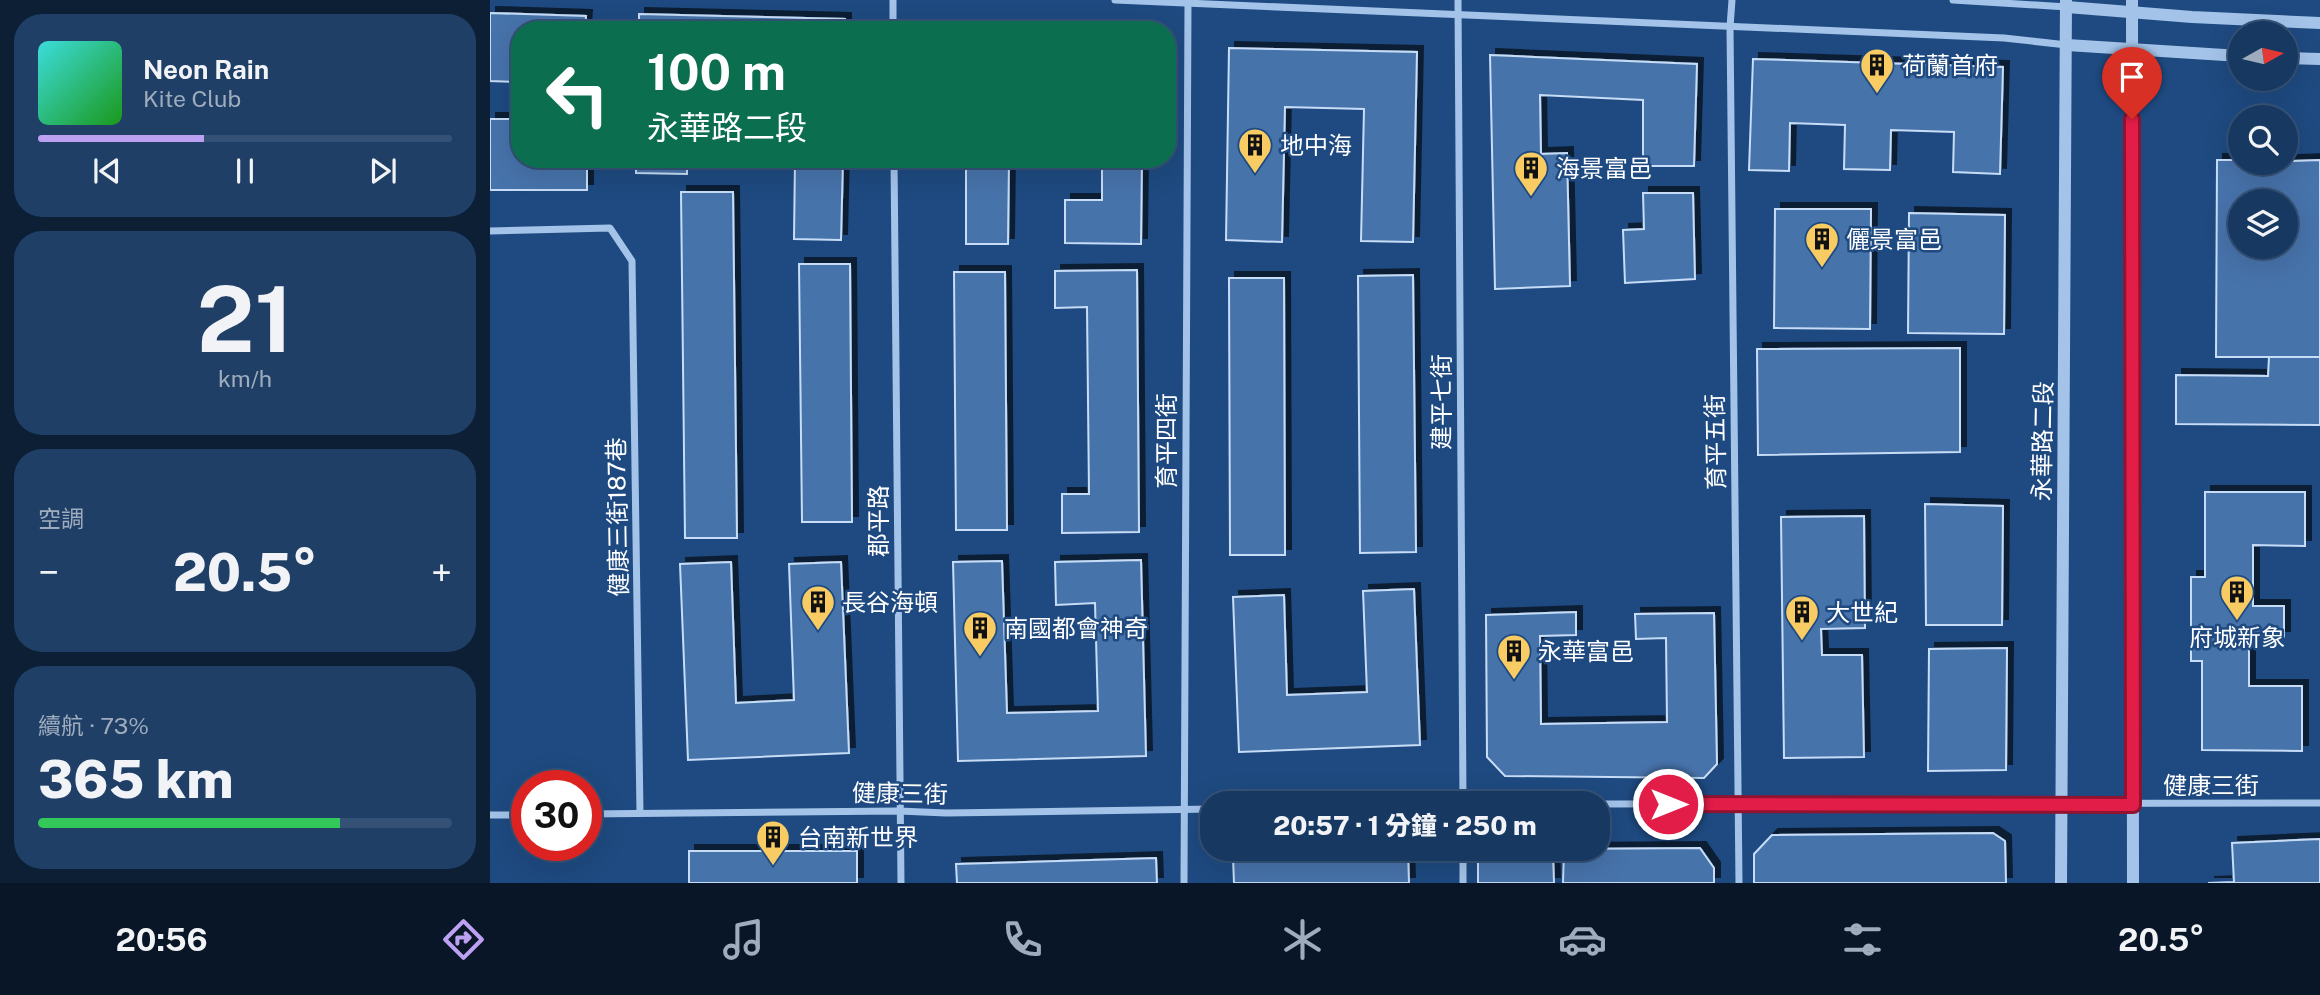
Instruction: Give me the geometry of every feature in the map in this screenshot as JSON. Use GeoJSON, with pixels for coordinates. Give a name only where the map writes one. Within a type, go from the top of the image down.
{"type":"FeatureCollection","features":[{"type":"Feature","properties":{"kind":"street"},"geometry":{"type":"LineString","coordinates":[[892,0],[893,21]]}},
{"type":"Feature","properties":{"kind":"street"},"geometry":{"type":"LineString","coordinates":[[1115,0],[2004,38],[2228,55]]}},
{"type":"Feature","properties":{"kind":"street","name":"建平七街"},"geometry":{"type":"LineString","coordinates":[[1458,0],[1462,791]]}},
{"type":"Feature","properties":{"kind":"street","name":"育平五街"},"geometry":{"type":"LineString","coordinates":[[1732,0],[1730,27],[1739,883]]}},
{"type":"Feature","properties":{"kind":"street"},"geometry":{"type":"LineString","coordinates":[[1953,0],[2132,6],[2192,17],[2320,23]]}},
{"type":"Feature","properties":{"kind":"street","name":"育平四街"},"geometry":{"type":"LineString","coordinates":[[1184,883],[1188,2]]}},
{"type":"Feature","properties":{"kind":"street","name":"永華路二段"},"geometry":{"type":"LineString","coordinates":[[2061,883],[2066,3]]}},
{"type":"Feature","properties":{"kind":"street"},"geometry":{"type":"LineString","coordinates":[[2132,6],[2133,883]]}},
{"type":"Feature","properties":{"kind":"street"},"geometry":{"type":"LineString","coordinates":[[2298,58],[2320,59]]}},
{"type":"Feature","properties":{"kind":"street","name":"郡平路"},"geometry":{"type":"LineString","coordinates":[[894,168],[901,883]]}},
{"type":"Feature","properties":{"kind":"street","name":"健康三街187巷"},"geometry":{"type":"LineString","coordinates":[[490,232],[610,228],[632,261],[640,813]]}},
{"type":"Feature","properties":{"kind":"street","name":"健康三街"},"geometry":{"type":"LineString","coordinates":[[1610,804],[2320,803]]}},
{"type":"Feature","properties":{"kind":"street","name":"健康三街"},"geometry":{"type":"LineString","coordinates":[[602,814],[946,813],[1200,808]]}},
{"type":"Feature","properties":{"kind":"street"},"geometry":{"type":"LineString","coordinates":[[490,816],[511,815]]}},
{"type":"Feature","properties":{"kind":"street"},"geometry":{"type":"LineString","coordinates":[[1463,861],[1463,883]]}},
{"type":"Feature","properties":{"kind":"building"},"geometry":{"type":"Polygon","coordinates":[[[490,13],[586,16],[586,21],[511,21],[511,82],[490,81],[490,13]]]}},
{"type":"Feature","properties":{"kind":"building"},"geometry":{"type":"Polygon","coordinates":[[[639,14],[845,19],[845,21],[639,21],[639,14]]]}},
{"type":"Feature","properties":{"kind":"building","name":"地中海"},"geometry":{"type":"Polygon","coordinates":[[[1229,48],[1417,52],[1413,242],[1361,241],[1364,109],[1285,107],[1282,242],[1226,240],[1229,48]]]}},
{"type":"Feature","properties":{"kind":"building","name":"海景富邑"},"geometry":{"type":"Polygon","coordinates":[[[1490,55],[1697,64],[1694,166],[1643,166],[1643,100],[1540,95],[1541,154],[1567,153],[1570,286],[1495,289],[1490,55]]]}},
{"type":"Feature","properties":{"kind":"building","name":"荷蘭首府"},"geometry":{"type":"Polygon","coordinates":[[[1753,59],[2003,67],[2000,174],[1953,172],[1954,132],[1891,130],[1890,170],[1844,169],[1845,125],[1790,123],[1789,171],[1749,170],[1753,59]]]}},
{"type":"Feature","properties":{"kind":"building"},"geometry":{"type":"Polygon","coordinates":[[[490,119],[511,119],[511,168],[587,168],[587,190],[490,190],[490,119]]]}},
{"type":"Feature","properties":{"kind":"building"},"geometry":{"type":"Polygon","coordinates":[[[2217,160],[2228,160],[2228,175],[2298,175],[2298,161],[2320,160],[2320,357],[2216,357],[2217,160]]]}},
{"type":"Feature","properties":{"kind":"building"},"geometry":{"type":"Polygon","coordinates":[[[636,168],[687,168],[687,174],[636,173],[636,168]]]}},
{"type":"Feature","properties":{"kind":"building"},"geometry":{"type":"Polygon","coordinates":[[[795,168],[843,168],[841,240],[794,239],[795,168]]]}},
{"type":"Feature","properties":{"kind":"building"},"geometry":{"type":"Polygon","coordinates":[[[966,168],[1009,168],[1008,244],[966,244],[966,168]]]}},
{"type":"Feature","properties":{"kind":"building"},"geometry":{"type":"Polygon","coordinates":[[[1102,168],[1142,168],[1141,244],[1065,243],[1065,200],[1102,200],[1102,168]]]}},
{"type":"Feature","properties":{"kind":"building"},"geometry":{"type":"Polygon","coordinates":[[[681,192],[733,192],[737,538],[685,538],[681,192]]]}},
{"type":"Feature","properties":{"kind":"building","name":"海景富邑"},"geometry":{"type":"Polygon","coordinates":[[[1643,193],[1693,193],[1695,279],[1625,283],[1623,230],[1644,229],[1643,193]]]}},
{"type":"Feature","properties":{"kind":"building","name":"儷景富邑"},"geometry":{"type":"Polygon","coordinates":[[[1775,209],[1871,209],[1870,329],[1774,328],[1775,209]]]}},
{"type":"Feature","properties":{"kind":"building"},"geometry":{"type":"Polygon","coordinates":[[[1909,213],[2005,215],[2004,334],[1908,333],[1909,213]]]}},
{"type":"Feature","properties":{"kind":"building","name":"長谷海頓"},"geometry":{"type":"Polygon","coordinates":[[[799,264],[850,264],[852,522],[802,522],[799,264]]]}},
{"type":"Feature","properties":{"kind":"building"},"geometry":{"type":"Polygon","coordinates":[[[1137,270],[1139,532],[1062,533],[1062,494],[1089,494],[1087,307],[1055,308],[1055,271],[1137,270]]]}},
{"type":"Feature","properties":{"kind":"building"},"geometry":{"type":"Polygon","coordinates":[[[954,272],[1005,272],[1007,530],[956,530],[954,272]]]}},
{"type":"Feature","properties":{"kind":"building"},"geometry":{"type":"Polygon","coordinates":[[[1413,275],[1416,552],[1360,553],[1358,276],[1413,275]]]}},
{"type":"Feature","properties":{"kind":"building"},"geometry":{"type":"Polygon","coordinates":[[[1229,278],[1284,278],[1285,555],[1230,555],[1229,278]]]}},
{"type":"Feature","properties":{"kind":"building"},"geometry":{"type":"Polygon","coordinates":[[[1960,348],[1960,452],[1758,455],[1757,349],[1960,348]]]}},
{"type":"Feature","properties":{"kind":"building"},"geometry":{"type":"Polygon","coordinates":[[[2269,357],[2320,357],[2320,425],[2176,424],[2176,375],[2268,376],[2269,357]]]}},
{"type":"Feature","properties":{"kind":"building","name":"府城新象"},"geometry":{"type":"Polygon","coordinates":[[[2205,492],[2305,492],[2305,546],[2253,545],[2253,606],[2284,606],[2284,637],[2249,637],[2249,686],[2302,686],[2302,751],[2202,750],[2202,661],[2191,661],[2191,577],[2205,577],[2205,492]]]}},
{"type":"Feature","properties":{"kind":"building","name":"大世紀"},"geometry":{"type":"Polygon","coordinates":[[[1925,504],[2003,506],[2002,625],[1926,625],[1925,504]]]}},
{"type":"Feature","properties":{"kind":"building","name":"大世紀"},"geometry":{"type":"Polygon","coordinates":[[[1864,516],[1865,628],[1821,629],[1822,655],[1862,655],[1864,757],[1784,758],[1781,517],[1864,516]]]}},
{"type":"Feature","properties":{"kind":"building","name":"南國都會神奇"},"geometry":{"type":"Polygon","coordinates":[[[1141,560],[1146,756],[958,761],[953,562],[1002,561],[1007,713],[1098,711],[1095,603],[1056,605],[1055,562],[1141,560]]]}},
{"type":"Feature","properties":{"kind":"building","name":"長谷海頓"},"geometry":{"type":"Polygon","coordinates":[[[731,562],[736,703],[794,700],[789,564],[841,562],[849,753],[688,760],[680,564],[731,562]]]}},
{"type":"Feature","properties":{"kind":"building"},"geometry":{"type":"Polygon","coordinates":[[[1414,589],[1420,745],[1239,752],[1233,597],[1284,595],[1287,695],[1367,692],[1363,591],[1414,589]]]}},
{"type":"Feature","properties":{"kind":"building","name":"永華富邑"},"geometry":{"type":"Polygon","coordinates":[[[1576,612],[1576,635],[1540,636],[1541,724],[1667,722],[1666,638],[1636,639],[1635,614],[1714,613],[1717,764],[1704,778],[1505,776],[1487,757],[1486,615],[1576,612]]]}},
{"type":"Feature","properties":{"kind":"building","name":"大世紀"},"geometry":{"type":"Polygon","coordinates":[[[2007,648],[2006,770],[1928,771],[1929,649],[2007,648]]]}},
{"type":"Feature","properties":{"kind":"building"},"geometry":{"type":"Polygon","coordinates":[[[1993,833],[2005,841],[2006,883],[1754,883],[1754,854],[1772,835],[1993,833]]]}},
{"type":"Feature","properties":{"kind":"building"},"geometry":{"type":"Polygon","coordinates":[[[2320,839],[2320,883],[2208,883],[2234,882],[2232,843],[2320,839]]]}},
{"type":"Feature","properties":{"kind":"building"},"geometry":{"type":"Polygon","coordinates":[[[1700,848],[1714,868],[1714,883],[1563,883],[1564,861],[1610,861],[1610,849],[1700,848]]]}},
{"type":"Feature","properties":{"kind":"building","name":"台南新世界"},"geometry":{"type":"Polygon","coordinates":[[[689,851],[857,851],[857,883],[689,883],[689,851]]]}},
{"type":"Feature","properties":{"kind":"building"},"geometry":{"type":"Polygon","coordinates":[[[1156,858],[1157,883],[957,883],[956,864],[1156,858]]]}},
{"type":"Feature","properties":{"kind":"building"},"geometry":{"type":"Polygon","coordinates":[[[1233,861],[1408,861],[1409,883],[1234,883],[1233,861]]]}},
{"type":"Feature","properties":{"kind":"building"},"geometry":{"type":"Polygon","coordinates":[[[1478,861],[1553,861],[1554,883],[1478,883],[1478,861]]]}},
{"type":"Feature","properties":{"kind":"place","name":"荷蘭首府"},"geometry":{"type":"Point","coordinates":[1877,95]}},
{"type":"Feature","properties":{"kind":"place","name":"地中海"},"geometry":{"type":"Point","coordinates":[1255,175]}},
{"type":"Feature","properties":{"kind":"place","name":"海景富邑"},"geometry":{"type":"Point","coordinates":[1531,198]}},
{"type":"Feature","properties":{"kind":"place","name":"儷景富邑"},"geometry":{"type":"Point","coordinates":[1822,269]}},
{"type":"Feature","properties":{"kind":"place","name":"府城新象"},"geometry":{"type":"Point","coordinates":[2237,622]}},
{"type":"Feature","properties":{"kind":"place","name":"長谷海頓"},"geometry":{"type":"Point","coordinates":[818,632]}},
{"type":"Feature","properties":{"kind":"place","name":"大世紀"},"geometry":{"type":"Point","coordinates":[1802,642]}},
{"type":"Feature","properties":{"kind":"place","name":"南國都會神奇"},"geometry":{"type":"Point","coordinates":[980,658]}},
{"type":"Feature","properties":{"kind":"place","name":"永華富邑"},"geometry":{"type":"Point","coordinates":[1514,681]}},
{"type":"Feature","properties":{"kind":"place","name":"台南新世界"},"geometry":{"type":"Point","coordinates":[773,867]}},
{"type":"Feature","properties":{"kind":"route"},"geometry":{"type":"LineString","coordinates":[[1668,804],[2133,805],[2132,119]]}}]}
